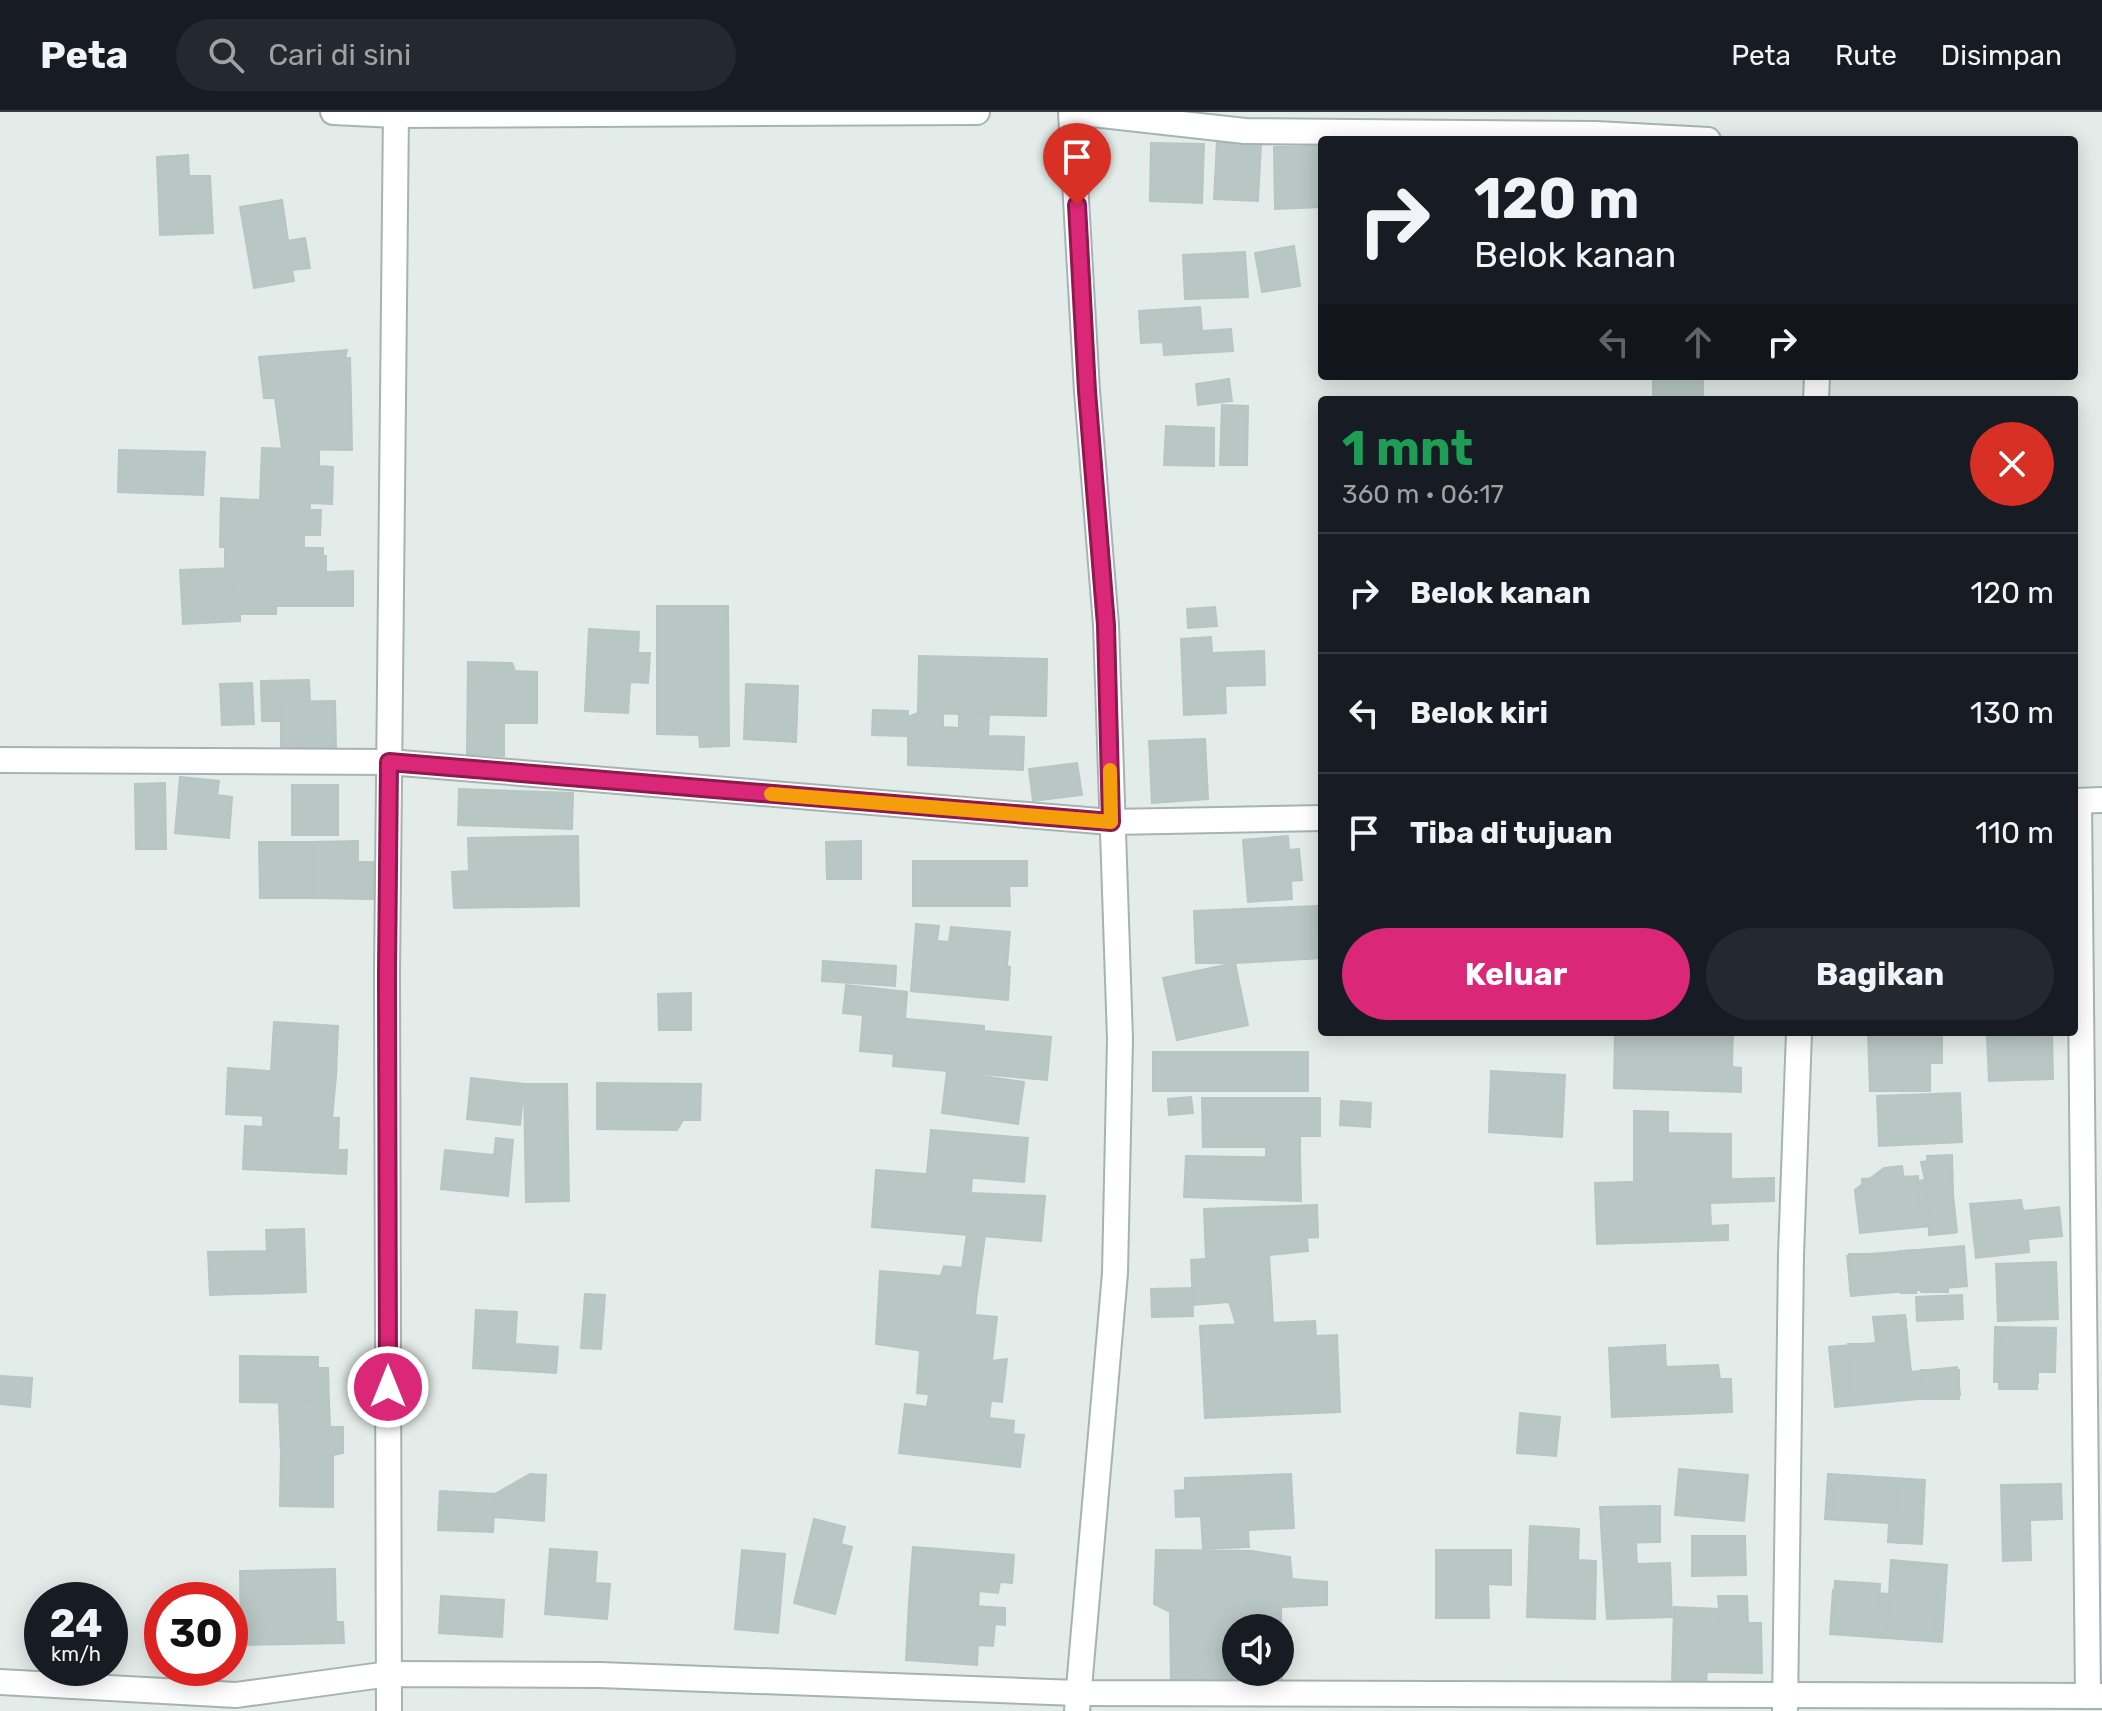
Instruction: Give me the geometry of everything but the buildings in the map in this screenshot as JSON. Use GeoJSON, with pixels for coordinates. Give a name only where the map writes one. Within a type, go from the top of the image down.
{"type":"FeatureCollection","features":[{"type":"Feature","properties":{"kind":"street"},"geometry":{"type":"LineString","coordinates":[[333,112],[977,112]]}},
{"type":"Feature","properties":{"kind":"street"},"geometry":{"type":"LineString","coordinates":[[1078,1702],[1115,1273],[1120,1039],[1106,625],[1087,391],[1073,112],[1245,131],[1633,136]]}},
{"type":"Feature","properties":{"kind":"street"},"geometry":{"type":"LineString","coordinates":[[389,1711],[387,1005],[396,113]]}},
{"type":"Feature","properties":{"kind":"street"},"geometry":{"type":"LineString","coordinates":[[0,760],[389,762],[1111,822],[1318,818]]}},
{"type":"Feature","properties":{"kind":"street"},"geometry":{"type":"LineString","coordinates":[[0,1682],[236,1695],[389,1674],[600,1675],[1078,1702],[1785,1703],[2095,1696],[2085,801]]}},
{"type":"Feature","properties":{"kind":"street"},"geometry":{"type":"LineString","coordinates":[[1785,1703],[1791,1255],[1799,1036]]}},
{"type":"Feature","properties":{"kind":"slow traffic"},"geometry":{"type":"LineString","coordinates":[[771,794],[1111,822],[1110,770]]}},
{"type":"Feature","properties":{"kind":"route"},"geometry":{"type":"LineString","coordinates":[[388,1387],[389,762],[1111,822],[1106,625],[1087,391],[1077,205]]}}]}
